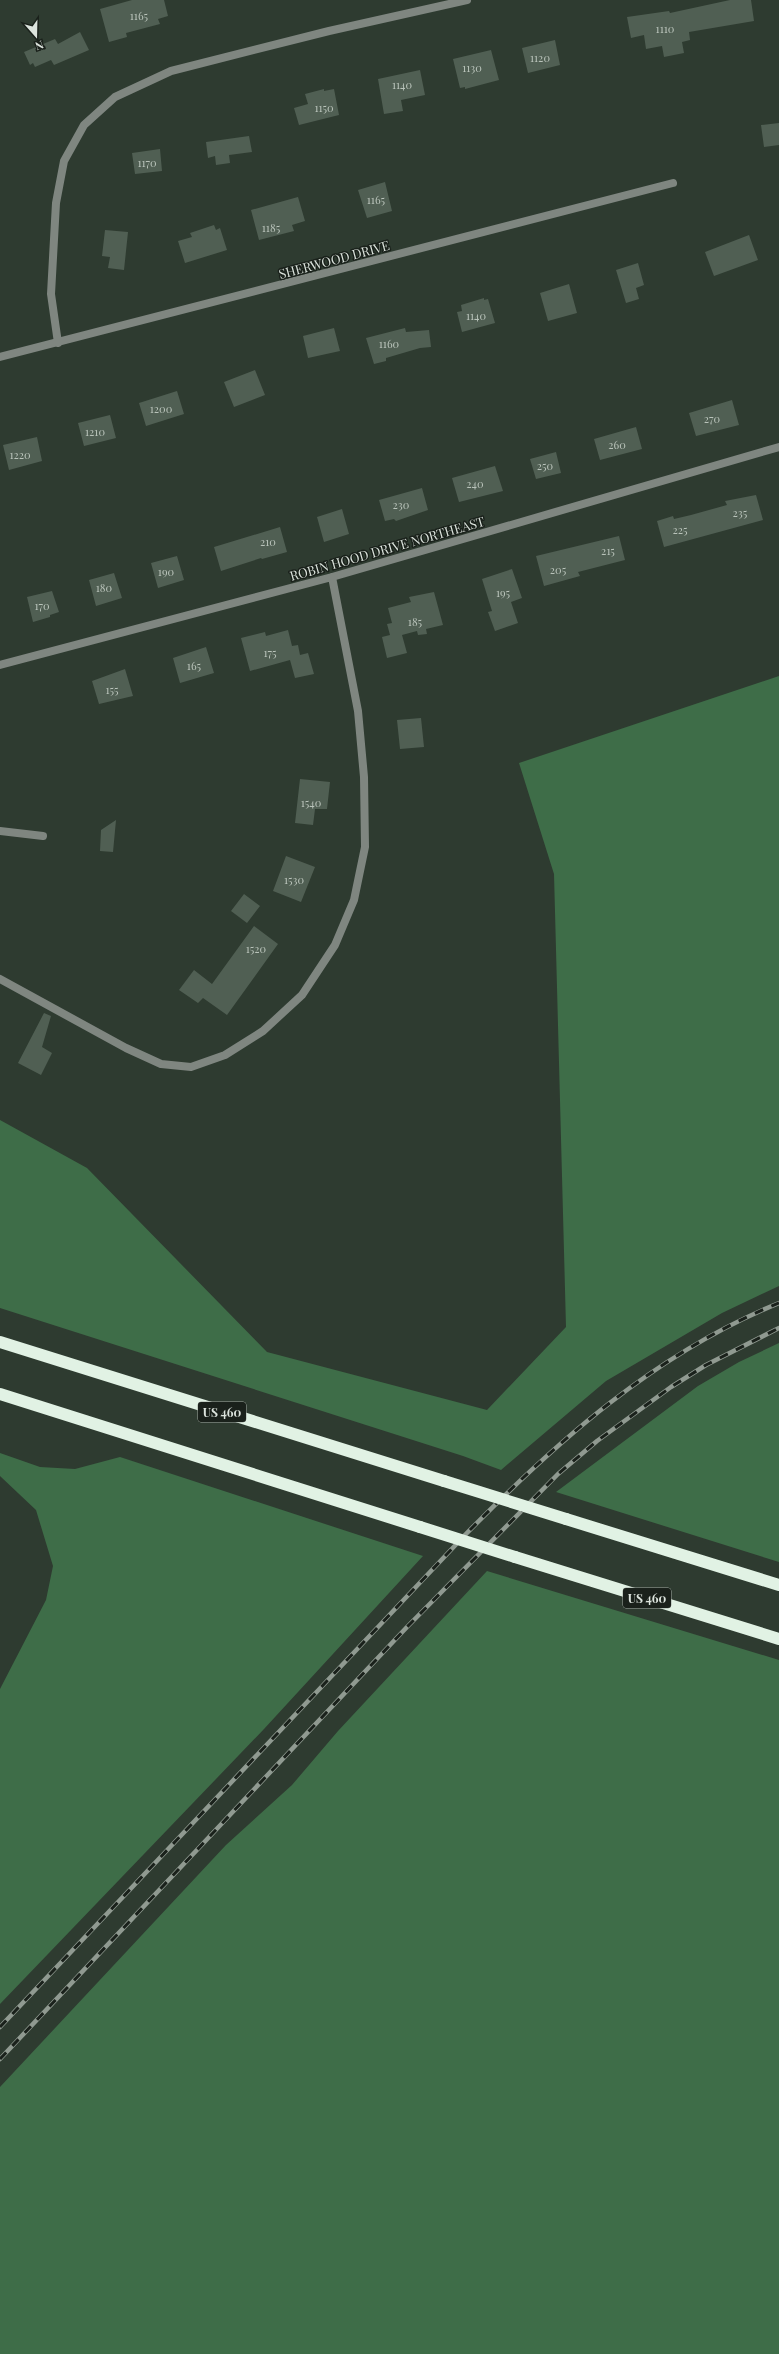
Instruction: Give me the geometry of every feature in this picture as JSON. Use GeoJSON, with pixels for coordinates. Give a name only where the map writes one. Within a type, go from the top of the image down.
{"type":"FeatureCollection","features":[{"type":"Feature","properties":{"kind":"highway","name":"US 460"},"geometry":{"type":"LineString","coordinates":[[0,1342],[779,1585]]}},
{"type":"Feature","properties":{"kind":"highway","name":"US 460"},"geometry":{"type":"LineString","coordinates":[[0,1394],[420,1528],[779,1639]]}},
{"type":"Feature","properties":{"kind":"street"},"geometry":{"type":"LineString","coordinates":[[58,343],[51,294],[56,203],[64,161],[84,125],[115,97],[171,71],[329,31],[467,0]]}},
{"type":"Feature","properties":{"kind":"street","name":"SHERWOOD DRIVE"},"geometry":{"type":"LineString","coordinates":[[0,357],[673,183]]}},
{"type":"Feature","properties":{"kind":"street","name":"ROBIN HOOD DRIVE NORTHEAST"},"geometry":{"type":"LineString","coordinates":[[0,665],[332,577],[779,447]]}},
{"type":"Feature","properties":{"kind":"street"},"geometry":{"type":"LineString","coordinates":[[0,979],[126,1048],[154,1061],[161,1064],[191,1067],[225,1055],[263,1031],[302,995],[335,945],[354,900],[365,847],[364,777],[358,711],[332,577]]}},
{"type":"Feature","properties":{"kind":"street"},"geometry":{"type":"LineString","coordinates":[[0,831],[42,836]]}},
{"type":"Feature","properties":{"kind":"green space"},"geometry":{"type":"Polygon","coordinates":[[[779,676],[779,1286],[722,1313],[606,1381],[501,1470],[463,1456],[0,1308],[0,1120],[87,1168],[267,1352],[487,1410],[566,1327],[554,874],[519,763],[779,676]]]}},
{"type":"Feature","properties":{"kind":"green space"},"geometry":{"type":"Polygon","coordinates":[[[779,1343],[779,1562],[556,1492],[698,1386],[739,1362],[779,1343]]]}},
{"type":"Feature","properties":{"kind":"green space"},"geometry":{"type":"Polygon","coordinates":[[[0,1453],[40,1467],[75,1469],[120,1457],[423,1556],[264,1729],[0,2004],[0,1689],[46,1600],[53,1566],[36,1510],[0,1476],[0,1453]]]}},
{"type":"Feature","properties":{"kind":"green space"},"geometry":{"type":"Polygon","coordinates":[[[487,1571],[779,1660],[779,2354],[0,2354],[0,2087],[226,1845],[292,1785],[338,1731],[487,1571]]]}},
{"type":"Feature","properties":{"kind":"building"},"geometry":{"type":"Polygon","coordinates":[[[132,0],[164,0],[168,16],[158,19],[160,24],[126,33],[127,37],[109,42],[100,9],[132,0]]]}},
{"type":"Feature","properties":{"kind":"building"},"geometry":{"type":"Polygon","coordinates":[[[730,0],[751,0],[754,21],[689,32],[690,40],[682,42],[684,53],[664,57],[662,46],[646,49],[644,35],[631,38],[627,17],[669,11],[670,13],[730,0]]]}},
{"type":"Feature","properties":{"kind":"building"},"geometry":{"type":"Polygon","coordinates":[[[80,32],[89,50],[54,65],[51,60],[35,67],[33,63],[30,65],[24,52],[55,39],[58,44],[80,32]]]}},
{"type":"Feature","properties":{"kind":"building"},"geometry":{"type":"Polygon","coordinates":[[[555,40],[560,65],[528,73],[522,48],[555,40]]]}},
{"type":"Feature","properties":{"kind":"building"},"geometry":{"type":"Polygon","coordinates":[[[491,50],[499,80],[465,89],[465,87],[460,88],[453,59],[491,50]]]}},
{"type":"Feature","properties":{"kind":"building"},"geometry":{"type":"Polygon","coordinates":[[[420,70],[425,95],[401,100],[403,111],[384,114],[378,79],[420,70]]]}},
{"type":"Feature","properties":{"kind":"building"},"geometry":{"type":"Polygon","coordinates":[[[324,89],[324,91],[334,89],[339,115],[299,125],[294,108],[308,104],[305,94],[324,89]]]}},
{"type":"Feature","properties":{"kind":"building"},"geometry":{"type":"Polygon","coordinates":[[[779,123],[779,145],[764,147],[761,125],[779,123]]]}},
{"type":"Feature","properties":{"kind":"building"},"geometry":{"type":"Polygon","coordinates":[[[249,136],[252,152],[229,155],[230,163],[216,165],[215,156],[208,158],[206,142],[249,136]]]}},
{"type":"Feature","properties":{"kind":"building"},"geometry":{"type":"Polygon","coordinates":[[[160,149],[162,171],[135,174],[132,153],[160,149]]]}},
{"type":"Feature","properties":{"kind":"building"},"geometry":{"type":"Polygon","coordinates":[[[385,182],[392,211],[367,218],[358,190],[385,182]]]}},
{"type":"Feature","properties":{"kind":"building"},"geometry":{"type":"Polygon","coordinates":[[[298,197],[305,221],[292,225],[294,231],[259,240],[251,210],[298,197]]]}},
{"type":"Feature","properties":{"kind":"building"},"geometry":{"type":"Polygon","coordinates":[[[214,225],[216,230],[220,228],[227,250],[185,263],[178,241],[192,237],[190,233],[214,225]]]}},
{"type":"Feature","properties":{"kind":"building"},"geometry":{"type":"Polygon","coordinates":[[[105,230],[128,232],[124,270],[108,268],[110,257],[102,256],[105,230]]]}},
{"type":"Feature","properties":{"kind":"building"},"geometry":{"type":"Polygon","coordinates":[[[749,235],[758,260],[714,276],[705,252],[749,235]]]}},
{"type":"Feature","properties":{"kind":"building"},"geometry":{"type":"Polygon","coordinates":[[[638,263],[644,285],[636,288],[639,299],[626,303],[616,270],[638,263]]]}},
{"type":"Feature","properties":{"kind":"building"},"geometry":{"type":"Polygon","coordinates":[[[569,284],[577,313],[548,321],[540,293],[569,284]]]}},
{"type":"Feature","properties":{"kind":"building"},"geometry":{"type":"Polygon","coordinates":[[[484,298],[484,300],[488,299],[495,323],[462,332],[457,312],[462,311],[461,305],[484,298]]]}},
{"type":"Feature","properties":{"kind":"building"},"geometry":{"type":"Polygon","coordinates":[[[334,328],[340,351],[308,358],[303,336],[334,328]]]}},
{"type":"Feature","properties":{"kind":"building"},"geometry":{"type":"Polygon","coordinates":[[[405,328],[406,332],[429,330],[431,347],[420,348],[386,358],[386,361],[374,364],[366,338],[405,328]]]}},
{"type":"Feature","properties":{"kind":"building"},"geometry":{"type":"Polygon","coordinates":[[[255,370],[265,395],[234,407],[224,382],[255,370]]]}},
{"type":"Feature","properties":{"kind":"building"},"geometry":{"type":"Polygon","coordinates":[[[177,391],[184,414],[146,426],[139,403],[177,391]]]}},
{"type":"Feature","properties":{"kind":"building"},"geometry":{"type":"Polygon","coordinates":[[[732,400],[739,425],[696,436],[689,413],[732,400]]]}},
{"type":"Feature","properties":{"kind":"building"},"geometry":{"type":"Polygon","coordinates":[[[110,415],[116,438],[84,446],[78,423],[110,415]]]}},
{"type":"Feature","properties":{"kind":"building"},"geometry":{"type":"Polygon","coordinates":[[[636,427],[642,449],[600,460],[594,439],[636,427]]]}},
{"type":"Feature","properties":{"kind":"building"},"geometry":{"type":"Polygon","coordinates":[[[37,437],[42,461],[9,470],[3,445],[37,437]]]}},
{"type":"Feature","properties":{"kind":"building"},"geometry":{"type":"Polygon","coordinates":[[[556,452],[561,473],[536,479],[530,459],[556,452]]]}},
{"type":"Feature","properties":{"kind":"building"},"geometry":{"type":"Polygon","coordinates":[[[495,466],[503,491],[459,502],[452,478],[495,466]]]}},
{"type":"Feature","properties":{"kind":"building"},"geometry":{"type":"Polygon","coordinates":[[[422,488],[428,510],[396,521],[394,519],[385,521],[379,500],[422,488]]]}},
{"type":"Feature","properties":{"kind":"building"},"geometry":{"type":"Polygon","coordinates":[[[756,495],[763,520],[664,547],[657,521],[673,516],[674,519],[691,515],[727,505],[725,501],[756,495]]]}},
{"type":"Feature","properties":{"kind":"building"},"geometry":{"type":"Polygon","coordinates":[[[342,509],[349,534],[324,542],[317,517],[342,509]]]}},
{"type":"Feature","properties":{"kind":"building"},"geometry":{"type":"Polygon","coordinates":[[[280,527],[287,552],[261,558],[221,571],[214,547],[280,527]]]}},
{"type":"Feature","properties":{"kind":"building"},"geometry":{"type":"Polygon","coordinates":[[[619,536],[625,560],[578,572],[580,576],[544,586],[536,556],[619,536]]]}},
{"type":"Feature","properties":{"kind":"building"},"geometry":{"type":"Polygon","coordinates":[[[177,556],[184,580],[158,588],[151,563],[177,556]]]}},
{"type":"Feature","properties":{"kind":"building"},"geometry":{"type":"Polygon","coordinates":[[[512,569],[522,598],[511,602],[518,623],[495,631],[488,612],[492,611],[482,579],[512,569]]]}},
{"type":"Feature","properties":{"kind":"building"},"geometry":{"type":"Polygon","coordinates":[[[114,573],[122,598],[96,606],[89,580],[114,573]]]}},
{"type":"Feature","properties":{"kind":"building"},"geometry":{"type":"Polygon","coordinates":[[[52,591],[59,612],[50,615],[50,617],[33,622],[27,597],[52,591]]]}},
{"type":"Feature","properties":{"kind":"building"},"geometry":{"type":"Polygon","coordinates":[[[434,592],[443,625],[426,629],[427,634],[418,635],[417,631],[402,635],[407,653],[387,658],[382,637],[390,635],[387,624],[392,623],[388,608],[411,602],[409,597],[434,592]]]}},
{"type":"Feature","properties":{"kind":"building"},"geometry":{"type":"Polygon","coordinates":[[[288,630],[292,646],[298,645],[300,655],[308,653],[314,674],[295,678],[290,660],[250,671],[241,638],[265,632],[266,636],[288,630]]]}},
{"type":"Feature","properties":{"kind":"building"},"geometry":{"type":"Polygon","coordinates":[[[206,647],[214,673],[180,683],[173,658],[206,647]]]}},
{"type":"Feature","properties":{"kind":"building"},"geometry":{"type":"Polygon","coordinates":[[[125,669],[133,696],[99,704],[92,681],[125,669]]]}},
{"type":"Feature","properties":{"kind":"building"},"geometry":{"type":"Polygon","coordinates":[[[421,718],[424,747],[400,749],[397,720],[421,718]]]}},
{"type":"Feature","properties":{"kind":"building"},"geometry":{"type":"Polygon","coordinates":[[[300,779],[330,782],[327,809],[315,809],[313,825],[295,823],[300,779]]]}},
{"type":"Feature","properties":{"kind":"building"},"geometry":{"type":"Polygon","coordinates":[[[116,820],[113,852],[100,851],[101,830],[116,820]]]}},
{"type":"Feature","properties":{"kind":"building"},"geometry":{"type":"Polygon","coordinates":[[[286,856],[315,867],[301,902],[273,891],[286,856]]]}},
{"type":"Feature","properties":{"kind":"building"},"geometry":{"type":"Polygon","coordinates":[[[244,894],[260,906],[247,923],[231,911],[244,894]]]}},
{"type":"Feature","properties":{"kind":"building"},"geometry":{"type":"Polygon","coordinates":[[[254,926],[278,944],[227,1015],[203,998],[198,1003],[179,990],[194,970],[212,984],[254,926]]]}},
{"type":"Feature","properties":{"kind":"building"},"geometry":{"type":"Polygon","coordinates":[[[44,1013],[51,1016],[42,1047],[52,1053],[41,1075],[18,1063],[44,1013]]]}},
{"type":"Feature","properties":{"kind":"railway"},"geometry":{"type":"LineString","coordinates":[[0,2027],[465,1535],[536,1466],[572,1433],[610,1402],[650,1374],[691,1347],[734,1323],[779,1303]]}},
{"type":"Feature","properties":{"kind":"railway"},"geometry":{"type":"LineString","coordinates":[[0,2059],[407,1627],[558,1474],[597,1441],[671,1387],[706,1365],[779,1328]]}}]}
